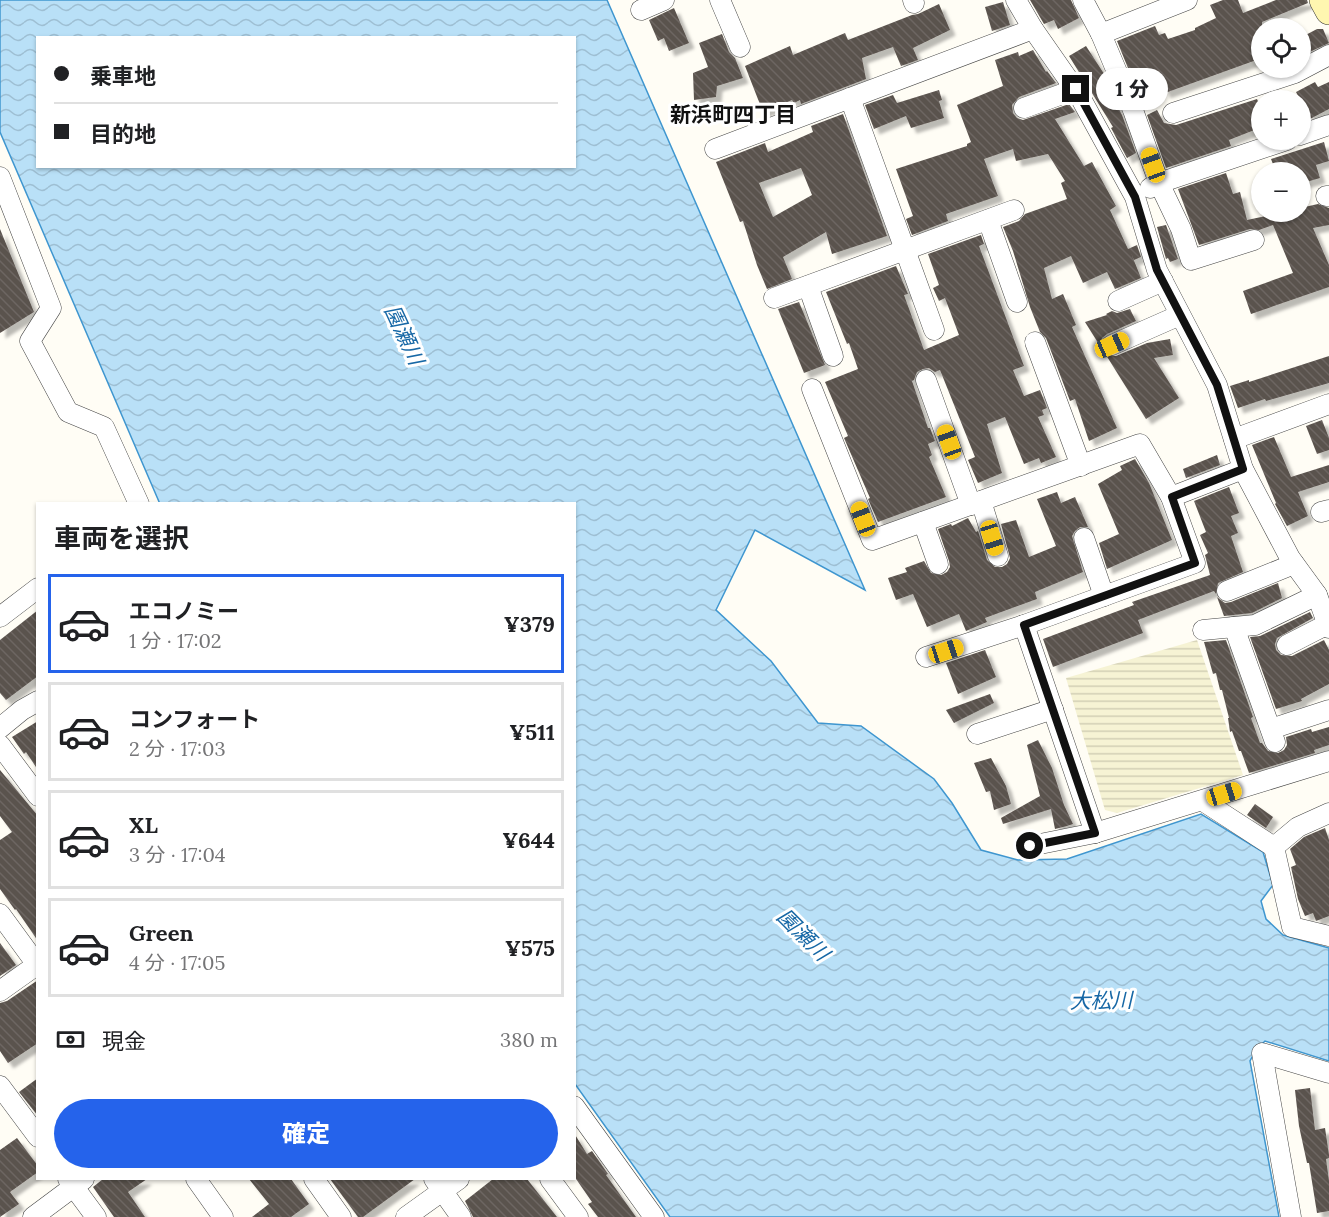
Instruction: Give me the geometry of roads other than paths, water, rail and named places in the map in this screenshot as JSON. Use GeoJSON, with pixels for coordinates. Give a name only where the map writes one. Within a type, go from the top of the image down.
{"type":"FeatureCollection","features":[{"type":"Feature","properties":{"kind":"street"},"geometry":{"type":"LineString","coordinates":[[641,10],[664,0]]}},
{"type":"Feature","properties":{"kind":"street"},"geometry":{"type":"LineString","coordinates":[[720,0],[740,47]]}},
{"type":"Feature","properties":{"kind":"street"},"geometry":{"type":"LineString","coordinates":[[1016,0],[1033,29],[1076,89],[1135,197],[1157,270],[1217,385],[1243,469],[1294,564],[1317,595],[1328,626],[1287,645]]}},
{"type":"Feature","properties":{"kind":"street"},"geometry":{"type":"LineString","coordinates":[[1083,0],[1101,34],[1191,260],[1254,240]]}},
{"type":"Feature","properties":{"kind":"street"},"geometry":{"type":"LineString","coordinates":[[1101,34],[1187,0]]}},
{"type":"Feature","properties":{"kind":"street"},"geometry":{"type":"LineString","coordinates":[[1323,0],[1329,11]]}},
{"type":"Feature","properties":{"kind":"street"},"geometry":{"type":"LineString","coordinates":[[715,149],[1033,29]]}},
{"type":"Feature","properties":{"kind":"street"},"geometry":{"type":"LineString","coordinates":[[1173,112],[1295,73],[1329,55]]}},
{"type":"Feature","properties":{"kind":"street"},"geometry":{"type":"LineString","coordinates":[[1024,108],[1076,89]]}},
{"type":"Feature","properties":{"kind":"street"},"geometry":{"type":"LineString","coordinates":[[850,98],[934,330]]}},
{"type":"Feature","properties":{"kind":"street"},"geometry":{"type":"LineString","coordinates":[[1311,131],[1329,125]]}},
{"type":"Feature","properties":{"kind":"street"},"geometry":{"type":"LineString","coordinates":[[1135,197],[1160,183],[1257,150]]}},
{"type":"Feature","properties":{"kind":"street"},"geometry":{"type":"LineString","coordinates":[[0,177],[51,308],[30,341],[68,412],[104,427],[138,502]]}},
{"type":"Feature","properties":{"kind":"street"},"geometry":{"type":"LineString","coordinates":[[774,298],[1014,210]]}},
{"type":"Feature","properties":{"kind":"street"},"geometry":{"type":"LineString","coordinates":[[988,220],[1017,302]]}},
{"type":"Feature","properties":{"kind":"street"},"geometry":{"type":"LineString","coordinates":[[1118,301],[1162,281]]}},
{"type":"Feature","properties":{"kind":"street"},"geometry":{"type":"LineString","coordinates":[[808,286],[833,356]]}},
{"type":"Feature","properties":{"kind":"street"},"geometry":{"type":"LineString","coordinates":[[1112,345],[1180,315]]}},
{"type":"Feature","properties":{"kind":"street"},"geometry":{"type":"LineString","coordinates":[[1035,342],[1081,466]]}},
{"type":"Feature","properties":{"kind":"street"},"geometry":{"type":"LineString","coordinates":[[926,380],[998,556]]}},
{"type":"Feature","properties":{"kind":"street"},"geometry":{"type":"LineString","coordinates":[[812,389],[872,540],[1140,444],[1172,497],[1195,563],[1024,625],[926,657]]}},
{"type":"Feature","properties":{"kind":"street"},"geometry":{"type":"LineString","coordinates":[[1234,439],[1329,404]]}},
{"type":"Feature","properties":{"kind":"street"},"geometry":{"type":"LineString","coordinates":[[1172,497],[1243,469]]}},
{"type":"Feature","properties":{"kind":"street"},"geometry":{"type":"LineString","coordinates":[[923,522],[938,564]]}},
{"type":"Feature","properties":{"kind":"street"},"geometry":{"type":"LineString","coordinates":[[1084,538],[1104,596]]}},
{"type":"Feature","properties":{"kind":"street"},"geometry":{"type":"LineString","coordinates":[[1227,591],[1294,564]]}},
{"type":"Feature","properties":{"kind":"street"},"geometry":{"type":"LineString","coordinates":[[0,617],[36,590]]}},
{"type":"Feature","properties":{"kind":"street"},"geometry":{"type":"LineString","coordinates":[[1203,630],[1256,625],[1317,595]]}},
{"type":"Feature","properties":{"kind":"street"},"geometry":{"type":"LineString","coordinates":[[1024,625],[1095,833]]}},
{"type":"Feature","properties":{"kind":"street"},"geometry":{"type":"LineString","coordinates":[[1234,627],[1273,736],[1329,711]]}},
{"type":"Feature","properties":{"kind":"street"},"geometry":{"type":"LineString","coordinates":[[0,728],[36,702]]}},
{"type":"Feature","properties":{"kind":"street"},"geometry":{"type":"LineString","coordinates":[[977,735],[1053,709]]}},
{"type":"Feature","properties":{"kind":"street"},"geometry":{"type":"LineString","coordinates":[[0,745],[36,793]]}},
{"type":"Feature","properties":{"kind":"street"},"geometry":{"type":"LineString","coordinates":[[1030,846],[1095,833],[1329,761]]}},
{"type":"Feature","properties":{"kind":"street"},"geometry":{"type":"LineString","coordinates":[[1203,801],[1274,847],[1292,927],[1328,935]]}},
{"type":"Feature","properties":{"kind":"street"},"geometry":{"type":"LineString","coordinates":[[1274,847],[1298,827],[1329,813]]}},
{"type":"Feature","properties":{"kind":"street"},"geometry":{"type":"LineString","coordinates":[[0,914],[36,964]]}},
{"type":"Feature","properties":{"kind":"street"},"geometry":{"type":"LineString","coordinates":[[0,991],[36,966]]}},
{"type":"Feature","properties":{"kind":"street"},"geometry":{"type":"LineString","coordinates":[[1292,1217],[1262,1053],[1329,1073]]}},
{"type":"Feature","properties":{"kind":"street"},"geometry":{"type":"LineString","coordinates":[[0,1086],[36,1134]]}},
{"type":"Feature","properties":{"kind":"street"},"geometry":{"type":"LineString","coordinates":[[576,1109],[654,1217]]}},
{"type":"Feature","properties":{"kind":"street"},"geometry":{"type":"LineString","coordinates":[[197,1180],[223,1217]]}},
{"type":"Feature","properties":{"kind":"street"},"geometry":{"type":"LineString","coordinates":[[315,1180],[341,1217]]}},
{"type":"Feature","properties":{"kind":"street"},"geometry":{"type":"LineString","coordinates":[[551,1180],[578,1217]]}},
{"type":"Feature","properties":{"kind":"street"},"geometry":{"type":"LineString","coordinates":[[33,1217],[76,1182],[96,1217]]}},
{"type":"Feature","properties":{"kind":"street"},"geometry":{"type":"LineString","coordinates":[[406,1217],[445,1183],[461,1217]]}},
{"type":"Feature","properties":{"kind":"water"},"geometry":{"type":"Polygon","coordinates":[[[0,0],[607,0],[865,590],[755,530],[716,610],[771,661],[818,723],[861,726],[934,779],[981,850],[1018,860],[1067,859],[1201,814],[1263,852],[1273,885],[1261,901],[1266,919],[1283,935],[1329,948],[1329,1061],[1265,1041],[1250,1061],[1279,1217],[670,1217],[576,1085],[576,502],[159,502],[0,132],[0,0]]]}},
{"type":"Feature","properties":{"kind":"district","name":"新浜町四丁目"},"geometry":{"type":"Point","coordinates":[733,115]}},
{"type":"Feature","properties":{"kind":"water label","name":"園瀬川"},"geometry":{"type":"Point","coordinates":[404,335]}},
{"type":"Feature","properties":{"kind":"water label","name":"園瀬川"},"geometry":{"type":"Point","coordinates":[803,935]}},
{"type":"Feature","properties":{"kind":"water label","name":"大松川"},"geometry":{"type":"Point","coordinates":[1101,1001]}}]}
